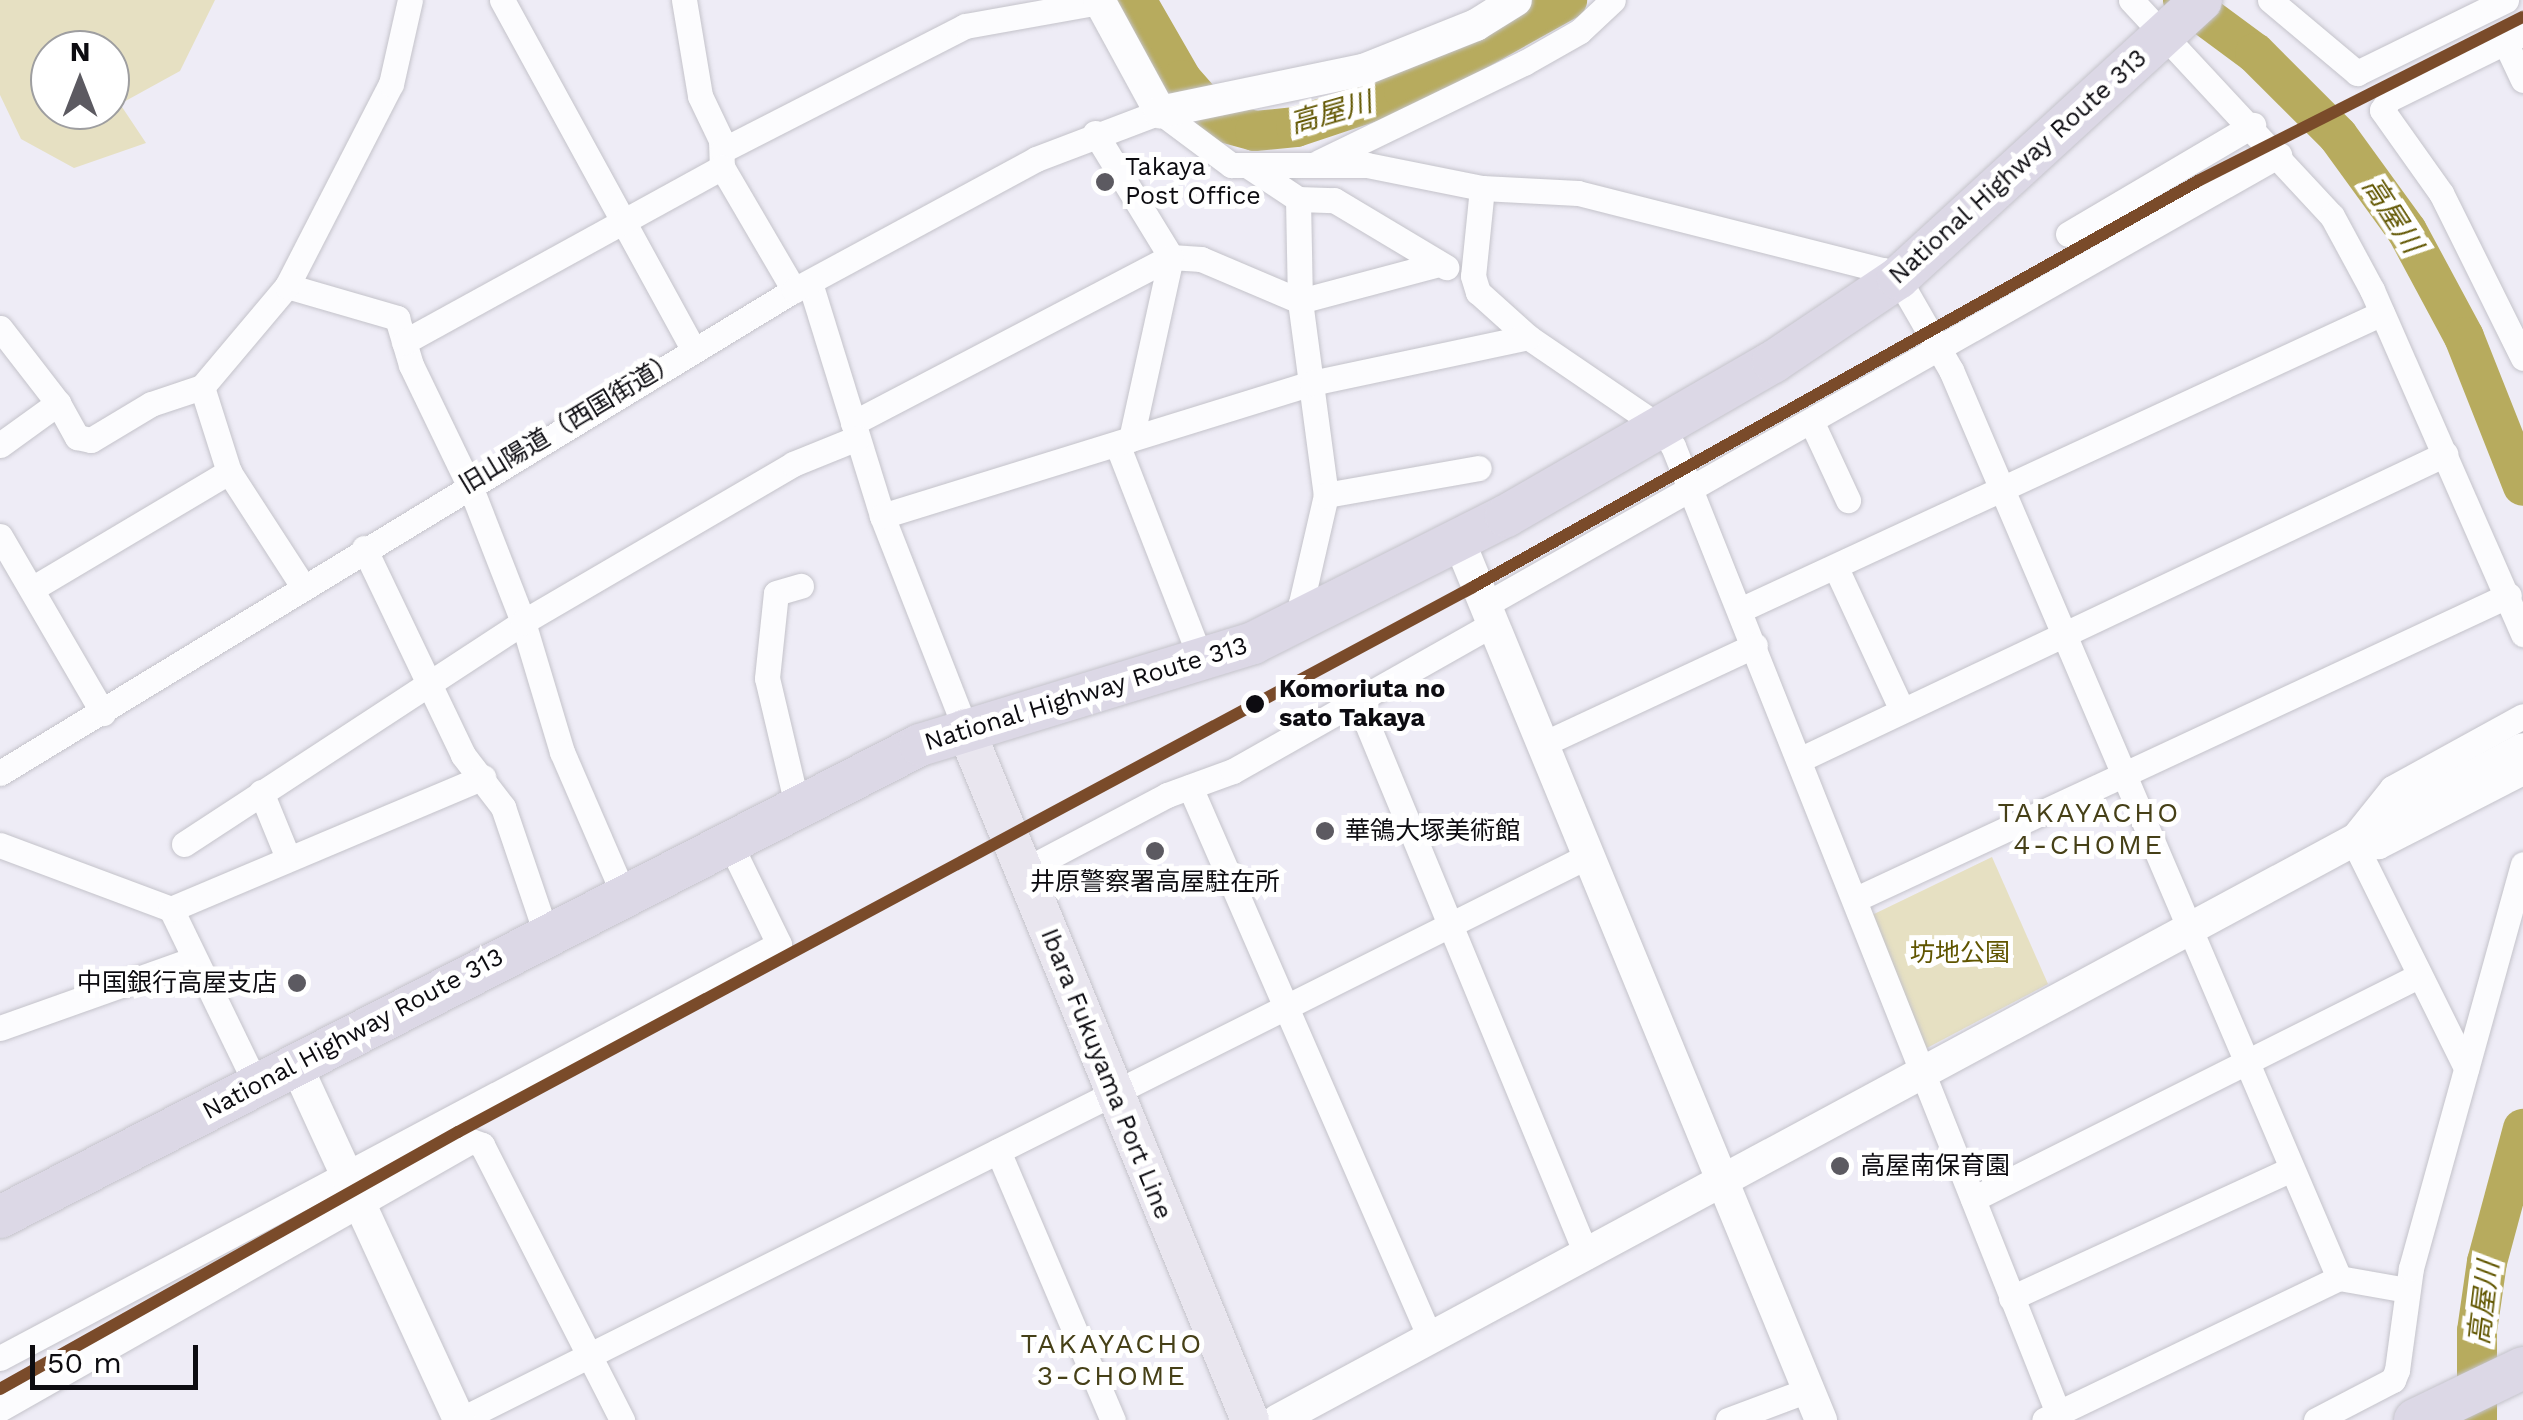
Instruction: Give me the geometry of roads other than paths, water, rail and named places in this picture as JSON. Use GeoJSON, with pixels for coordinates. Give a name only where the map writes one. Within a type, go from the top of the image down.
{"type":"FeatureCollection","features":[{"type":"Feature","properties":{"kind":"highway","name":"National Highway Route 313"},"geometry":{"type":"LineString","coordinates":[[0,1217],[798,805],[965,728],[1201,660],[1303,620],[1459,541],[1660,428],[1898,278],[2202,0]]}},
{"type":"Feature","properties":{"kind":"highway"},"geometry":{"type":"LineString","coordinates":[[2415,1420],[2523,1368]]}},
{"type":"Feature","properties":{"kind":"main road","name":"Ibara Fukuyama Port Line"},"geometry":{"type":"LineString","coordinates":[[965,728],[1250,1420]]}},
{"type":"Feature","properties":{"kind":"street"},"geometry":{"type":"LineString","coordinates":[[0,328],[58,403],[76,437],[91,440],[151,404],[202,387],[287,286],[391,84],[410,0]]}},
{"type":"Feature","properties":{"kind":"street"},"geometry":{"type":"LineString","coordinates":[[502,0],[619,221],[693,349]]}},
{"type":"Feature","properties":{"kind":"street"},"geometry":{"type":"LineString","coordinates":[[684,0],[700,96],[722,159],[802,286],[882,516],[965,728]]}},
{"type":"Feature","properties":{"kind":"street"},"geometry":{"type":"LineString","coordinates":[[1165,111],[1247,97],[1416,53],[1516,0]]}},
{"type":"Feature","properties":{"kind":"street"},"geometry":{"type":"LineString","coordinates":[[1319,162],[1524,63],[1580,31],[1613,0]]}},
{"type":"Feature","properties":{"kind":"street"},"geometry":{"type":"LineString","coordinates":[[2131,0],[2253,125],[2332,216],[2382,313],[2523,634]]}},
{"type":"Feature","properties":{"kind":"street"},"geometry":{"type":"LineString","coordinates":[[2270,0],[2357,74],[2506,0]]}},
{"type":"Feature","properties":{"kind":"street"},"geometry":{"type":"LineString","coordinates":[[404,342],[722,159],[965,26],[1100,1],[1165,111],[1211,155],[1250,168],[1298,199],[1334,200],[1439,264],[1472,276]]}},
{"type":"Feature","properties":{"kind":"street"},"geometry":{"type":"LineString","coordinates":[[2523,80],[2514,38],[2389,99],[2382,110],[2441,193],[2523,358]]}},
{"type":"Feature","properties":{"kind":"street"},"geometry":{"type":"LineString","coordinates":[[2380,63],[2389,99]]}},
{"type":"Feature","properties":{"kind":"street","name":"旧山陽道（西国街道）"},"geometry":{"type":"LineString","coordinates":[[0,773],[466,484],[802,286],[1095,132],[1165,111]]}},
{"type":"Feature","properties":{"kind":"street"},"geometry":{"type":"LineString","coordinates":[[2068,234],[2253,125]]}},
{"type":"Feature","properties":{"kind":"street"},"geometry":{"type":"LineString","coordinates":[[1095,132],[1170,257],[1124,442],[1201,660]]}},
{"type":"Feature","properties":{"kind":"street"},"geometry":{"type":"LineString","coordinates":[[1022,872],[1190,786],[1233,770],[1692,490],[1813,425],[2279,155]]}},
{"type":"Feature","properties":{"kind":"street"},"geometry":{"type":"LineString","coordinates":[[1250,168],[1319,162],[1482,188],[1644,206],[1898,278],[1939,350],[2002,492],[2289,1170],[2340,1278]]}},
{"type":"Feature","properties":{"kind":"street"},"geometry":{"type":"LineString","coordinates":[[1482,188],[1472,276],[1478,292],[1528,338],[1660,428],[1692,490],[2011,1298],[2051,1416],[2340,1278],[2406,1290]]}},
{"type":"Feature","properties":{"kind":"street"},"geometry":{"type":"LineString","coordinates":[[1298,199],[1300,300],[1326,495],[1300,602],[1303,620]]}},
{"type":"Feature","properties":{"kind":"street"},"geometry":{"type":"LineString","coordinates":[[184,844],[523,622],[792,464],[1170,257],[1201,259],[1300,300],[1439,264]]}},
{"type":"Feature","properties":{"kind":"street"},"geometry":{"type":"LineString","coordinates":[[287,286],[337,304],[390,311],[523,622],[562,752],[623,892]]}},
{"type":"Feature","properties":{"kind":"street"},"geometry":{"type":"LineString","coordinates":[[1742,609],[2382,313]]}},
{"type":"Feature","properties":{"kind":"street"},"geometry":{"type":"LineString","coordinates":[[882,516],[1312,383],[1528,338]]}},
{"type":"Feature","properties":{"kind":"street"},"geometry":{"type":"LineString","coordinates":[[202,387],[228,472],[302,586]]}},
{"type":"Feature","properties":{"kind":"street"},"geometry":{"type":"LineString","coordinates":[[0,445],[58,403]]}},
{"type":"Feature","properties":{"kind":"street"},"geometry":{"type":"LineString","coordinates":[[1813,425],[1848,500]]}},
{"type":"Feature","properties":{"kind":"street"},"geometry":{"type":"LineString","coordinates":[[1801,759],[2445,454]]}},
{"type":"Feature","properties":{"kind":"street"},"geometry":{"type":"LineString","coordinates":[[1326,495],[1479,468]]}},
{"type":"Feature","properties":{"kind":"street"},"geometry":{"type":"LineString","coordinates":[[35,586],[228,472]]}},
{"type":"Feature","properties":{"kind":"street"},"geometry":{"type":"LineString","coordinates":[[0,536],[35,586],[103,712]]}},
{"type":"Feature","properties":{"kind":"street"},"geometry":{"type":"LineString","coordinates":[[1459,541],[1814,1405],[1728,1420]]}},
{"type":"Feature","properties":{"kind":"street"},"geometry":{"type":"LineString","coordinates":[[364,548],[433,684],[463,755],[503,807],[546,933]]}},
{"type":"Feature","properties":{"kind":"street"},"geometry":{"type":"LineString","coordinates":[[1836,568],[1902,710]]}},
{"type":"Feature","properties":{"kind":"street"},"geometry":{"type":"LineString","coordinates":[[798,805],[767,678],[776,593],[801,586]]}},
{"type":"Feature","properties":{"kind":"street"},"geometry":{"type":"LineString","coordinates":[[1856,899],[2509,595]]}},
{"type":"Feature","properties":{"kind":"street"},"geometry":{"type":"LineString","coordinates":[[1542,745],[1755,645]]}},
{"type":"Feature","properties":{"kind":"street"},"geometry":{"type":"LineString","coordinates":[[1356,697],[1587,1256]]}},
{"type":"Feature","properties":{"kind":"street"},"geometry":{"type":"LineString","coordinates":[[2352,838],[2392,788],[2523,716]]}},
{"type":"Feature","properties":{"kind":"street"},"geometry":{"type":"LineString","coordinates":[[1278,1420],[1722,1186],[2352,838],[2514,762]]}},
{"type":"Feature","properties":{"kind":"street"},"geometry":{"type":"LineString","coordinates":[[0,845],[171,909],[482,777]]}},
{"type":"Feature","properties":{"kind":"street"},"geometry":{"type":"LineString","coordinates":[[1190,786],[1431,1340]]}},
{"type":"Feature","properties":{"kind":"street"},"geometry":{"type":"LineString","coordinates":[[261,792],[284,848]]}},
{"type":"Feature","properties":{"kind":"street"},"geometry":{"type":"LineString","coordinates":[[2352,838],[2416,977],[2466,1068]]}},
{"type":"Feature","properties":{"kind":"street"},"geometry":{"type":"LineString","coordinates":[[0,1358],[779,944],[728,840]]}},
{"type":"Feature","properties":{"kind":"street"},"geometry":{"type":"LineString","coordinates":[[296,1066],[460,1420],[592,1357],[1112,1090],[1588,856]]}},
{"type":"Feature","properties":{"kind":"street"},"geometry":{"type":"LineString","coordinates":[[2316,1420],[2393,1380],[2406,1290],[2523,864]]}},
{"type":"Feature","properties":{"kind":"street"},"geometry":{"type":"LineString","coordinates":[[171,909],[191,960],[257,1086]]}},
{"type":"Feature","properties":{"kind":"street"},"geometry":{"type":"LineString","coordinates":[[0,1028],[191,960]]}},
{"type":"Feature","properties":{"kind":"street"},"geometry":{"type":"LineString","coordinates":[[1972,1199],[2416,977]]}},
{"type":"Feature","properties":{"kind":"street"},"geometry":{"type":"LineString","coordinates":[[0,1409],[471,1141],[482,1145],[622,1420]]}},
{"type":"Feature","properties":{"kind":"street"},"geometry":{"type":"LineString","coordinates":[[998,1151],[1113,1420]]}},
{"type":"Feature","properties":{"kind":"street"},"geometry":{"type":"LineString","coordinates":[[2011,1298],[2289,1170]]}},
{"type":"Feature","properties":{"kind":"waterway","name":"高屋川"},"geometry":{"type":"LineString","coordinates":[[1136,0],[1182,80],[1218,121],[1255,131],[1296,127],[1404,91],[1567,0]]}},
{"type":"Feature","properties":{"kind":"waterway","name":"高屋川"},"geometry":{"type":"LineString","coordinates":[[2183,0],[2255,53],[2338,136],[2407,231],[2464,337],[2523,486]]}},
{"type":"Feature","properties":{"kind":"waterway","name":"高屋川"},"geometry":{"type":"LineString","coordinates":[[2477,1420],[2477,1331],[2487,1262],[2523,1129]]}},
{"type":"Feature","properties":{"kind":"place","name":"Takaya Post Office"},"geometry":{"type":"Point","coordinates":[1105,182]}},
{"type":"Feature","properties":{"kind":"place","name":"Komoriuta no sato Takaya"},"geometry":{"type":"Point","coordinates":[1255,704]}},
{"type":"Feature","properties":{"kind":"place","name":"華鴒大塚美術館"},"geometry":{"type":"Point","coordinates":[1325,831]}},
{"type":"Feature","properties":{"kind":"place","name":"井原警察署高屋駐在所"},"geometry":{"type":"Point","coordinates":[1155,851]}},
{"type":"Feature","properties":{"kind":"place","name":"中国銀行高屋支店"},"geometry":{"type":"Point","coordinates":[297,983]}},
{"type":"Feature","properties":{"kind":"place","name":"高屋南保育園"},"geometry":{"type":"Point","coordinates":[1840,1166]}},
{"type":"Feature","properties":{"kind":"district","name":"TAKAYACHO 4-CHOME"},"geometry":{"type":"Point","coordinates":[2089,829]}},
{"type":"Feature","properties":{"kind":"district","name":"TAKAYACHO 3-CHOME"},"geometry":{"type":"Point","coordinates":[1112,1360]}},
{"type":"Feature","properties":{"kind":"park label","name":"坊地公園"},"geometry":{"type":"Point","coordinates":[1960,953]}}]}
